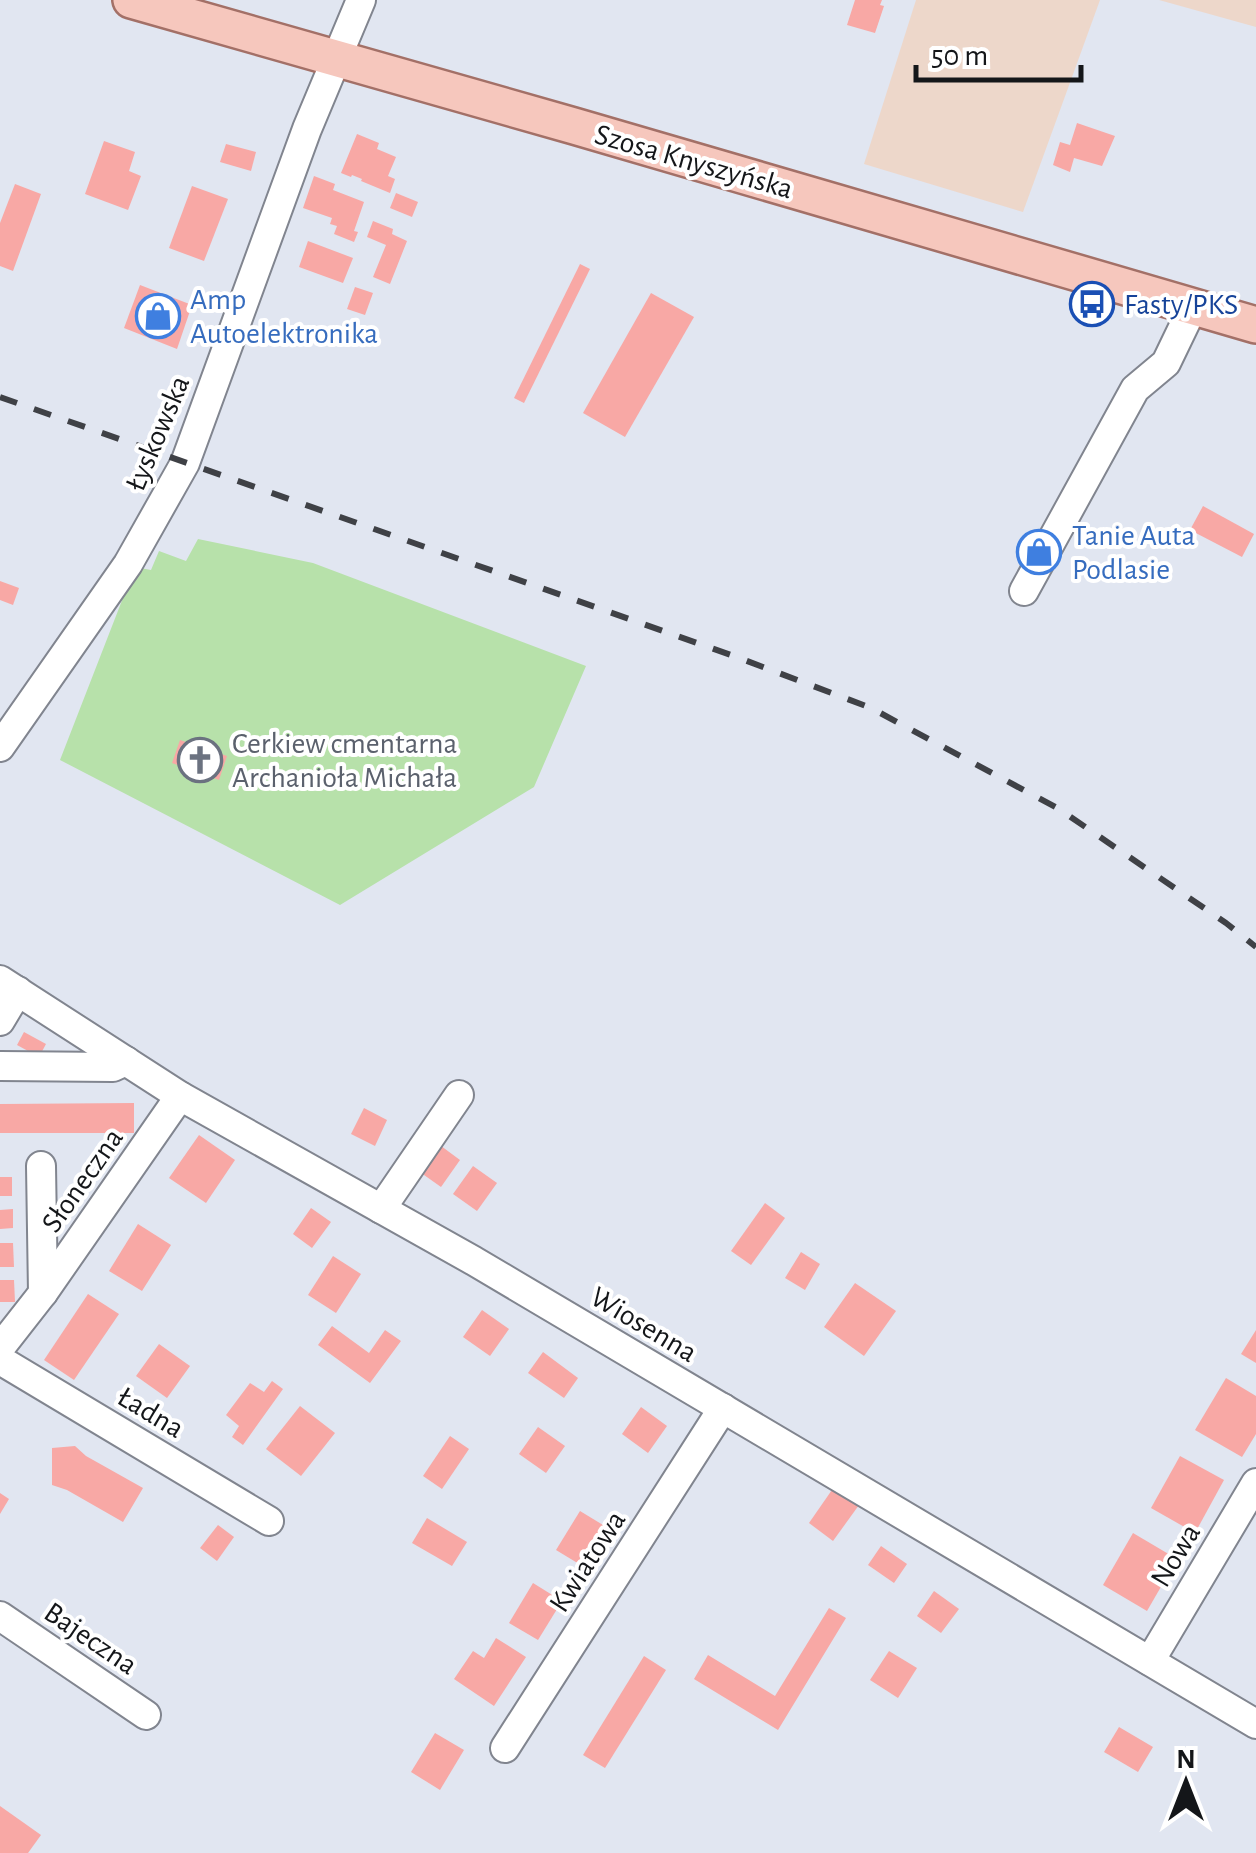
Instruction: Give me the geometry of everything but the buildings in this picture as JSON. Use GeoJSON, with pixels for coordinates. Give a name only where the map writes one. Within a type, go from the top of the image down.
{"type":"FeatureCollection","features":[{"type":"Feature","properties":{"kind":"main road","name":"Szosa Knyszyńska"},"geometry":{"type":"LineString","coordinates":[[130,0],[1256,325]]}},
{"type":"Feature","properties":{"kind":"street","name":"Łyskowska"},"geometry":{"type":"LineString","coordinates":[[1,745],[128,564],[186,462],[306,129],[361,0]]}},
{"type":"Feature","properties":{"kind":"street"},"geometry":{"type":"LineString","coordinates":[[1024,591],[1135,389],[1166,362],[1193,307]]}},
{"type":"Feature","properties":{"kind":"street"},"geometry":{"type":"LineString","coordinates":[[0,1022],[9,986]]}},
{"type":"Feature","properties":{"kind":"street","name":"Wiosenna"},"geometry":{"type":"LineString","coordinates":[[9,986],[180,1096],[723,1408],[1256,1724]]}},
{"type":"Feature","properties":{"kind":"street"},"geometry":{"type":"LineString","coordinates":[[0,1066],[113,1066],[126,1061]]}},
{"type":"Feature","properties":{"kind":"street"},"geometry":{"type":"LineString","coordinates":[[381,1209],[458,1095]]}},
{"type":"Feature","properties":{"kind":"street","name":"Słoneczna"},"geometry":{"type":"LineString","coordinates":[[0,1348],[180,1096]]}},
{"type":"Feature","properties":{"kind":"street"},"geometry":{"type":"LineString","coordinates":[[41,1166],[43,1292]]}},
{"type":"Feature","properties":{"kind":"street","name":"Ładna"},"geometry":{"type":"LineString","coordinates":[[0,1360],[269,1521]]}},
{"type":"Feature","properties":{"kind":"street","name":"Kwiatowa"},"geometry":{"type":"LineString","coordinates":[[505,1748],[723,1408]]}},
{"type":"Feature","properties":{"kind":"street","name":"Nowa"},"geometry":{"type":"LineString","coordinates":[[1150,1661],[1256,1483]]}},
{"type":"Feature","properties":{"kind":"street","name":"Bajeczna"},"geometry":{"type":"LineString","coordinates":[[0,1616],[146,1715]]}},
{"type":"Feature","properties":{"kind":"shaded area"},"geometry":{"type":"Polygon","coordinates":[[[916,0],[1100,0],[1023,212],[864,164],[916,0]]]}},
{"type":"Feature","properties":{"kind":"shaded area"},"geometry":{"type":"Polygon","coordinates":[[[1159,0],[1256,0],[1256,27],[1159,0]]]}},
{"type":"Feature","properties":{"kind":"green space"},"geometry":{"type":"Polygon","coordinates":[[[198,539],[313,563],[586,666],[534,787],[340,905],[60,760],[135,567],[151,570],[159,551],[186,561],[198,539]]]}},
{"type":"Feature","properties":{"kind":"railway"},"geometry":{"type":"LineString","coordinates":[[0,397],[871,708],[1059,809],[1256,947]]}},
{"type":"Feature","properties":{"kind":"place","name":"Fasty/PKS"},"geometry":{"type":"Point","coordinates":[1092,304]}},
{"type":"Feature","properties":{"kind":"place","name":"Amp Autoelektronika"},"geometry":{"type":"Point","coordinates":[158,316]}},
{"type":"Feature","properties":{"kind":"place","name":"Tanie Auta Podlasie"},"geometry":{"type":"Point","coordinates":[1039,552]}},
{"type":"Feature","properties":{"kind":"place","name":"Cerkiew cmentarna Archanioła Michała"},"geometry":{"type":"Point","coordinates":[200,760]}}]}
